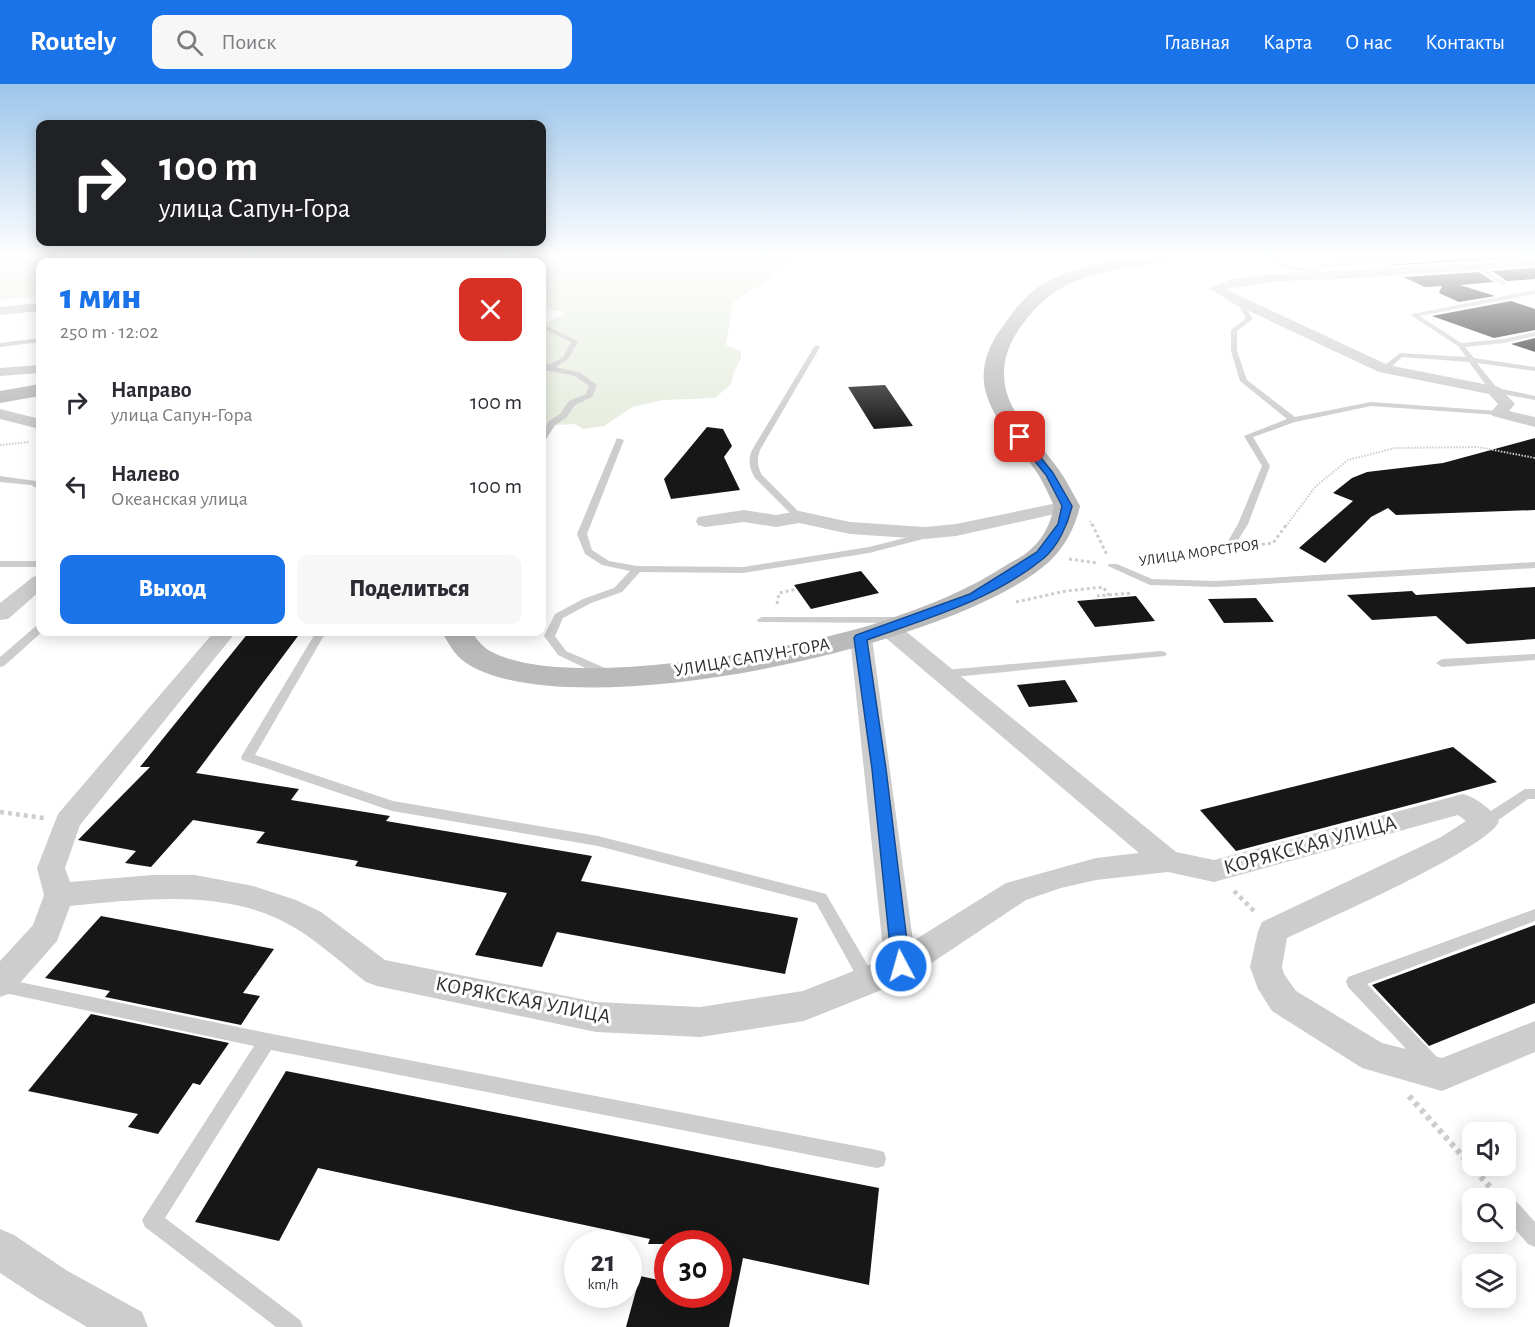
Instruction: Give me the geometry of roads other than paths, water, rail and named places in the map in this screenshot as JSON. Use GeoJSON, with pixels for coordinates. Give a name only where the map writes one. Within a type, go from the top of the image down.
{"type":"FeatureCollection","features":[{"type":"Feature","properties":{"kind":"main road"},"geometry":{"type":"LineString","coordinates":[[1022,314],[1013,324],[995,354],[992,377],[999,401],[1020,437],[1050,475],[1072,515]]}},
{"type":"Feature","properties":{"kind":"main road"},"geometry":{"type":"LineString","coordinates":[[0,397],[36,391]]}},
{"type":"Feature","properties":{"kind":"main road","name":"УЛИЦА САПУН-ГОРА"},"geometry":{"type":"LineString","coordinates":[[460,636],[469,651],[483,660],[506,669],[545,676],[591,679],[705,670],[887,629],[974,597],[1041,555],[1072,515]]}},
{"type":"Feature","properties":{"kind":"street"},"geometry":{"type":"LineString","coordinates":[[1266,314],[1384,369],[1494,390],[1507,404],[1498,413]]}},
{"type":"Feature","properties":{"kind":"street"},"geometry":{"type":"LineString","coordinates":[[0,372],[36,369]]}},
{"type":"Feature","properties":{"kind":"street"},"geometry":{"type":"LineString","coordinates":[[1498,413],[1535,422]]}},
{"type":"Feature","properties":{"kind":"street"},"geometry":{"type":"LineString","coordinates":[[0,414],[36,423]]}},
{"type":"Feature","properties":{"kind":"street"},"geometry":{"type":"LineString","coordinates":[[705,521],[744,516],[776,521],[800,517],[823,524],[867,530],[935,533],[1072,515]]}},
{"type":"Feature","properties":{"kind":"street"},"geometry":{"type":"LineString","coordinates":[[0,614],[36,584]]}},
{"type":"Feature","properties":{"kind":"street"},"geometry":{"type":"LineString","coordinates":[[887,629],[1168,861]]}},
{"type":"Feature","properties":{"kind":"street"},"geometry":{"type":"LineString","coordinates":[[887,629],[879,769],[901,966]]}},
{"type":"Feature","properties":{"kind":"street"},"geometry":{"type":"LineString","coordinates":[[0,984],[46,932],[59,895],[51,868],[68,821],[222,636]]}},
{"type":"Feature","properties":{"kind":"street","name":"КОРЯКСКАЯ УЛИЦА"},"geometry":{"type":"LineString","coordinates":[[59,895],[152,887],[195,887],[253,898],[310,921],[377,972],[596,1017],[700,1022],[804,1006],[868,981],[901,966],[1016,891],[1061,877],[1096,869],[1168,861],[1214,870],[1463,804],[1485,822]]}},
{"type":"Feature","properties":{"kind":"street"},"geometry":{"type":"LineString","coordinates":[[1485,822],[1451,845],[1273,931],[1266,967],[1269,979],[1284,1001],[1374,1057],[1442,1075],[1535,1036]]}},
{"type":"Feature","properties":{"kind":"street"},"geometry":{"type":"LineString","coordinates":[[0,1249],[52,1284],[127,1327]]}},
{"type":"Feature","properties":{"kind":"lane"},"geometry":{"type":"LineString","coordinates":[[1247,314],[1250,319],[1234,330],[1234,351],[1244,381],[1293,420]]}},
{"type":"Feature","properties":{"kind":"lane"},"geometry":{"type":"LineString","coordinates":[[1419,314],[1414,315],[1460,345],[1494,390],[1535,398]]}},
{"type":"Feature","properties":{"kind":"lane"},"geometry":{"type":"LineString","coordinates":[[546,328],[575,341],[566,358],[546,368]]}},
{"type":"Feature","properties":{"kind":"lane"},"geometry":{"type":"LineString","coordinates":[[1460,345],[1504,341],[1535,334]]}},
{"type":"Feature","properties":{"kind":"lane"},"geometry":{"type":"LineString","coordinates":[[0,345],[36,340]]}},
{"type":"Feature","properties":{"kind":"lane"},"geometry":{"type":"LineString","coordinates":[[800,517],[758,476],[754,470],[753,459],[756,450],[817,347]]}},
{"type":"Feature","properties":{"kind":"lane"},"geometry":{"type":"LineString","coordinates":[[1384,369],[1400,355],[1472,360],[1535,369]]}},
{"type":"Feature","properties":{"kind":"lane"},"geometry":{"type":"LineString","coordinates":[[546,369],[566,369],[583,376],[594,385],[589,395],[572,403],[563,416],[552,423],[546,433]]}},
{"type":"Feature","properties":{"kind":"lane"},"geometry":{"type":"LineString","coordinates":[[1229,548],[1243,524],[1266,466],[1248,436],[1293,420],[1371,404],[1498,413]]}},
{"type":"Feature","properties":{"kind":"lane"},"geometry":{"type":"LineString","coordinates":[[620,440],[582,534],[588,552],[606,563],[637,569],[743,570],[869,550],[935,533]]}},
{"type":"Feature","properties":{"kind":"lane"},"geometry":{"type":"LineString","coordinates":[[0,479],[36,485]]}},
{"type":"Feature","properties":{"kind":"lane"},"geometry":{"type":"LineString","coordinates":[[0,564],[36,564]]}},
{"type":"Feature","properties":{"kind":"lane"},"geometry":{"type":"LineString","coordinates":[[1113,566],[1150,582],[1216,584],[1535,565]]}},
{"type":"Feature","properties":{"kind":"lane"},"geometry":{"type":"LineString","coordinates":[[614,677],[562,653],[549,636],[559,616],[587,601],[618,590],[637,569]]}},
{"type":"Feature","properties":{"kind":"lane"},"geometry":{"type":"LineString","coordinates":[[762,620],[887,629]]}},
{"type":"Feature","properties":{"kind":"lane"},"geometry":{"type":"LineString","coordinates":[[0,663],[36,632]]}},
{"type":"Feature","properties":{"kind":"lane"},"geometry":{"type":"LineString","coordinates":[[319,636],[247,757],[392,806],[598,841],[821,898],[868,981]]}},
{"type":"Feature","properties":{"kind":"lane"},"geometry":{"type":"LineString","coordinates":[[944,674],[1161,654]]}},
{"type":"Feature","properties":{"kind":"lane"},"geometry":{"type":"LineString","coordinates":[[1442,663],[1535,657]]}},
{"type":"Feature","properties":{"kind":"lane"},"geometry":{"type":"LineString","coordinates":[[1485,822],[1525,794],[1535,794]]}},
{"type":"Feature","properties":{"kind":"lane"},"geometry":{"type":"LineString","coordinates":[[1442,1075],[1354,982],[1535,915]]}},
{"type":"Feature","properties":{"kind":"lane"},"geometry":{"type":"LineString","coordinates":[[0,984],[267,1041],[877,1159]]}},
{"type":"Feature","properties":{"kind":"lane"},"geometry":{"type":"LineString","coordinates":[[267,1041],[152,1220],[293,1327]]}},
{"type":"Feature","properties":{"kind":"lane"},"geometry":{"type":"LineString","coordinates":[[1516,1216],[1535,1237]]}}]}
